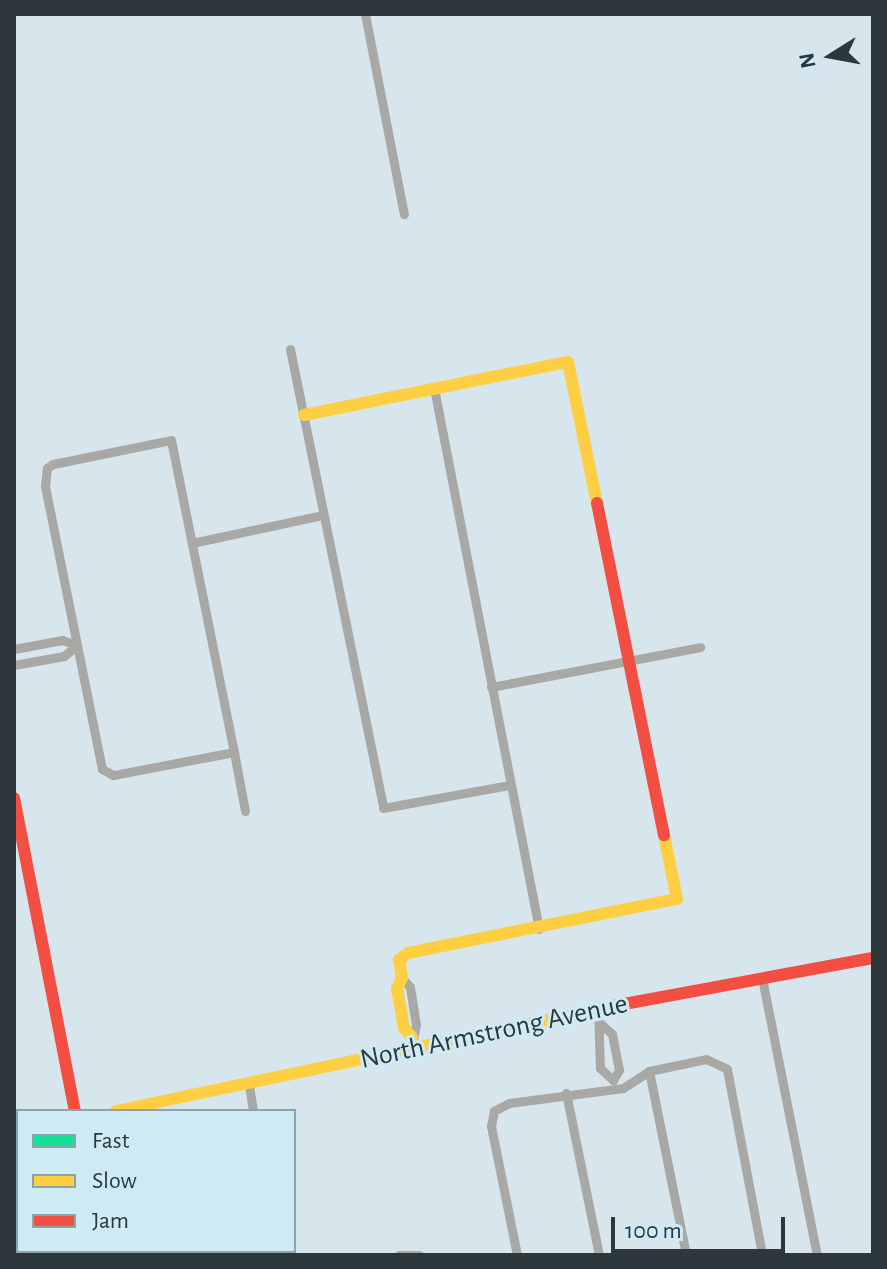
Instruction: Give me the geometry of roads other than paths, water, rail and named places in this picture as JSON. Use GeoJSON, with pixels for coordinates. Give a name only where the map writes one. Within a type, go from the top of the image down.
{"type":"FeatureCollection","features":[{"type":"Feature","properties":{"kind":"street"},"geometry":{"type":"LineString","coordinates":[[365,14],[404,214]]}},
{"type":"Feature","properties":{"kind":"street"},"geometry":{"type":"LineString","coordinates":[[290,349],[383,808],[510,785]]}},
{"type":"Feature","properties":{"kind":"street"},"geometry":{"type":"LineString","coordinates":[[304,415],[568,362],[677,899],[408,953],[399,960],[402,978],[399,1002],[404,1028],[413,1042]]}},
{"type":"Feature","properties":{"kind":"street"},"geometry":{"type":"LineString","coordinates":[[434,388],[539,929]]}},
{"type":"Feature","properties":{"kind":"street"},"geometry":{"type":"LineString","coordinates":[[234,752],[106,774],[45,486],[47,468],[171,440],[234,752],[245,811]]}},
{"type":"Feature","properties":{"kind":"street"},"geometry":{"type":"LineString","coordinates":[[192,543],[323,515]]}},
{"type":"Feature","properties":{"kind":"street"},"geometry":{"type":"LineString","coordinates":[[14,649],[62,640],[77,645]]}},
{"type":"Feature","properties":{"kind":"street"},"geometry":{"type":"LineString","coordinates":[[14,665],[64,656],[77,645]]}},
{"type":"Feature","properties":{"kind":"street"},"geometry":{"type":"LineString","coordinates":[[491,687],[700,647]]}},
{"type":"Feature","properties":{"kind":"street"},"geometry":{"type":"LineString","coordinates":[[14,798],[75,1109]]}},
{"type":"Feature","properties":{"kind":"street","name":"North Armstrong Avenue"},"geometry":{"type":"LineString","coordinates":[[126,1109],[249,1085],[413,1042],[873,958]]}},
{"type":"Feature","properties":{"kind":"street"},"geometry":{"type":"LineString","coordinates":[[762,978],[817,1255]]}},
{"type":"Feature","properties":{"kind":"street"},"geometry":{"type":"LineString","coordinates":[[598,1009],[601,1024],[595,1040],[601,1071],[614,1085]]}},
{"type":"Feature","properties":{"kind":"street"},"geometry":{"type":"LineString","coordinates":[[601,1024],[612,1034],[617,1057],[619,1070],[614,1085]]}},
{"type":"Feature","properties":{"kind":"street"},"geometry":{"type":"LineString","coordinates":[[599,1061],[617,1057]]}},
{"type":"Feature","properties":{"kind":"street"},"geometry":{"type":"LineString","coordinates":[[517,1255],[491,1126],[494,1111],[509,1103],[614,1085],[649,1071],[706,1059],[727,1069],[762,1255]]}},
{"type":"Feature","properties":{"kind":"street"},"geometry":{"type":"LineString","coordinates":[[649,1071],[686,1255]]}},
{"type":"Feature","properties":{"kind":"street"},"geometry":{"type":"LineString","coordinates":[[249,1085],[253,1109]]}},
{"type":"Feature","properties":{"kind":"street"},"geometry":{"type":"LineString","coordinates":[[566,1093],[599,1255]]}},
{"type":"Feature","properties":{"kind":"street"},"geometry":{"type":"LineString","coordinates":[[399,1255],[419,1255]]}}]}
